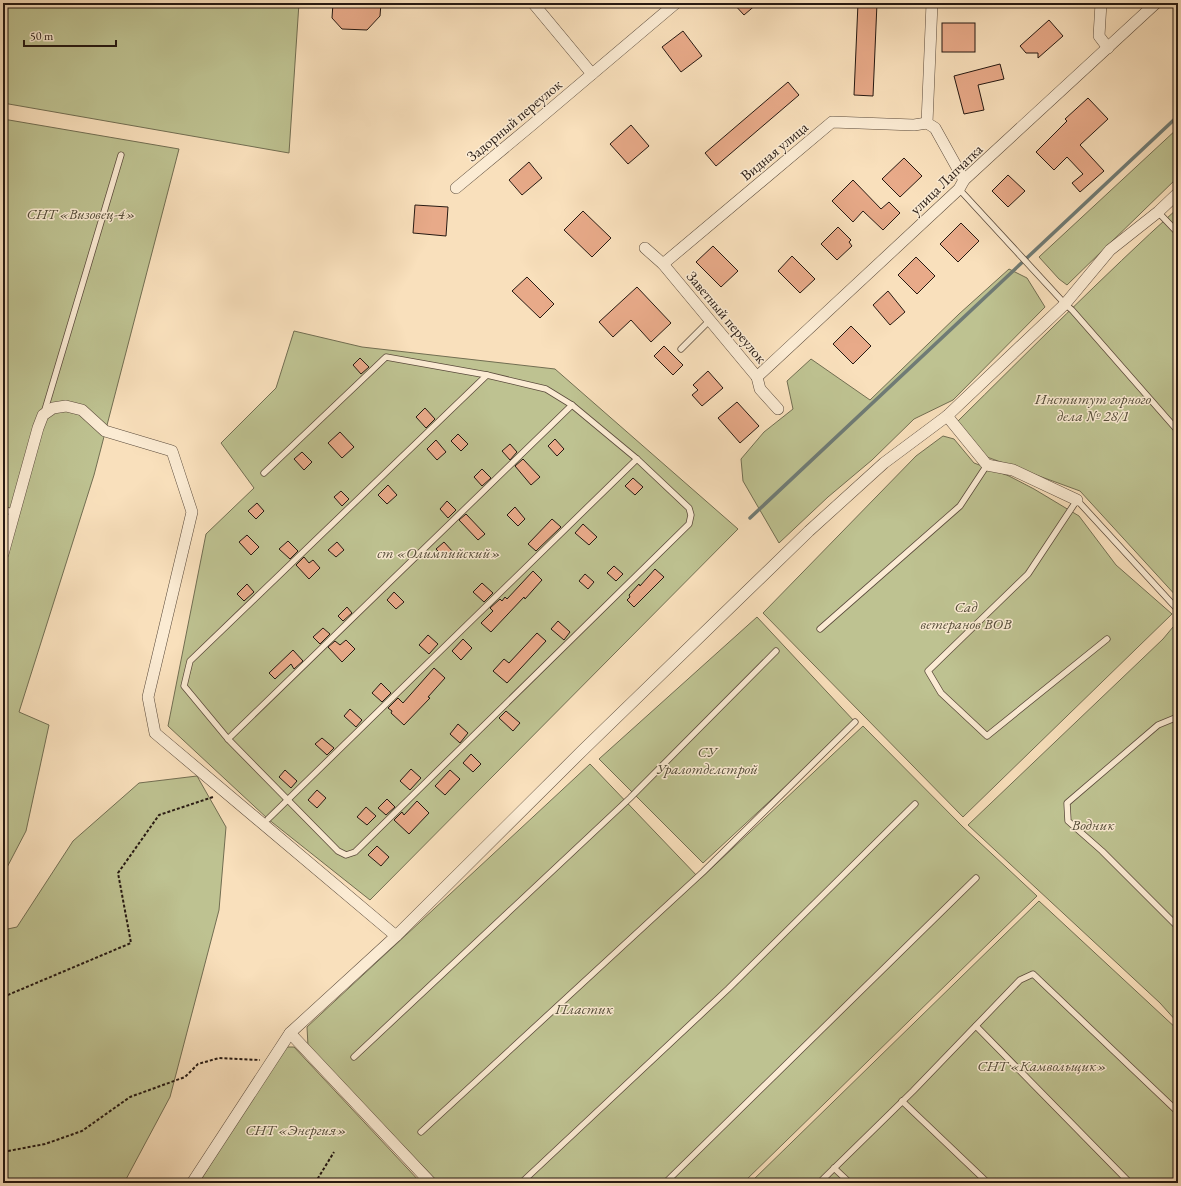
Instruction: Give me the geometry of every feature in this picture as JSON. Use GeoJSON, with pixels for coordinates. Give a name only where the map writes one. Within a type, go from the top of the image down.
{"type":"FeatureCollection","features":[{"type":"Feature","properties":{"kind":"street"},"geometry":{"type":"LineString","coordinates":[[533,3],[592,74]]}},
{"type":"Feature","properties":{"kind":"street","name":"Задорный переулок"},"geometry":{"type":"LineString","coordinates":[[456,188],[676,3]]}},
{"type":"Feature","properties":{"kind":"street"},"geometry":{"type":"LineString","coordinates":[[932,3],[927,123],[935,128],[961,185]]}},
{"type":"Feature","properties":{"kind":"street"},"geometry":{"type":"LineString","coordinates":[[1101,3],[1099,36],[1108,48]]}},
{"type":"Feature","properties":{"kind":"street","name":"улица Лапчатка"},"geometry":{"type":"LineString","coordinates":[[757,377],[1156,3]]}},
{"type":"Feature","properties":{"kind":"street","name":"Видная улица"},"geometry":{"type":"LineString","coordinates":[[663,264],[832,122],[914,125],[927,123]]}},
{"type":"Feature","properties":{"kind":"street"},"geometry":{"type":"LineString","coordinates":[[192,1183],[290,1033],[396,936],[582,751],[809,531],[884,463],[947,416],[1064,304],[1110,250],[1158,212],[1178,193]]}},
{"type":"Feature","properties":{"kind":"street","name":"Заветный переулок"},"geometry":{"type":"LineString","coordinates":[[645,248],[663,264],[710,320],[757,377],[760,389],[778,409]]}},
{"type":"Feature","properties":{"kind":"street"},"geometry":{"type":"LineString","coordinates":[[3,554],[38,428],[43,415],[53,408],[66,406],[82,410],[105,431],[172,452],[192,512],[148,697],[155,733],[225,793],[264,821],[396,936]]}},
{"type":"Feature","properties":{"kind":"street"},"geometry":{"type":"LineString","coordinates":[[947,416],[987,465],[1013,470],[1077,500]]}},
{"type":"Feature","properties":{"kind":"street"},"geometry":{"type":"LineString","coordinates":[[290,1033],[431,1183]]}},
{"type":"Feature","properties":{"kind":"lane"},"geometry":{"type":"LineString","coordinates":[[43,415],[121,155]]}},
{"type":"Feature","properties":{"kind":"lane"},"geometry":{"type":"LineString","coordinates":[[961,185],[1064,304],[1072,310],[1178,431]]}},
{"type":"Feature","properties":{"kind":"lane"},"geometry":{"type":"LineString","coordinates":[[1158,212],[1178,233]]}},
{"type":"Feature","properties":{"kind":"lane"},"geometry":{"type":"LineString","coordinates":[[681,349],[710,320]]}},
{"type":"Feature","properties":{"kind":"lane"},"geometry":{"type":"LineString","coordinates":[[264,473],[386,357],[487,375],[546,389],[572,405],[637,459],[689,508],[691,515],[689,524],[355,852],[346,855],[338,851],[228,739],[184,686],[190,661],[487,375]]}},
{"type":"Feature","properties":{"kind":"lane"},"geometry":{"type":"LineString","coordinates":[[228,739],[572,405]]}},
{"type":"Feature","properties":{"kind":"lane"},"geometry":{"type":"LineString","coordinates":[[264,821],[637,459]]}},
{"type":"Feature","properties":{"kind":"lane"},"geometry":{"type":"LineString","coordinates":[[820,629],[960,506],[987,465]]}},
{"type":"Feature","properties":{"kind":"lane"},"geometry":{"type":"LineString","coordinates":[[1107,639],[987,736],[941,694],[928,671],[1028,574],[1077,500],[1178,610]]}},
{"type":"Feature","properties":{"kind":"lane"},"geometry":{"type":"LineString","coordinates":[[3,510],[15,512]]}},
{"type":"Feature","properties":{"kind":"lane"},"geometry":{"type":"LineString","coordinates":[[354,1057],[630,798],[776,652]]}},
{"type":"Feature","properties":{"kind":"lane"},"geometry":{"type":"LineString","coordinates":[[1178,722],[1175,718],[1158,725],[1067,803],[1068,821],[1102,852],[1178,927]]}},
{"type":"Feature","properties":{"kind":"lane"},"geometry":{"type":"LineString","coordinates":[[421,1132],[697,877],[855,722]]}},
{"type":"Feature","properties":{"kind":"lane"},"geometry":{"type":"LineString","coordinates":[[521,1183],[728,989],[915,804]]}},
{"type":"Feature","properties":{"kind":"lane"},"geometry":{"type":"LineString","coordinates":[[665,1183],[976,878]]}},
{"type":"Feature","properties":{"kind":"lane"},"geometry":{"type":"LineString","coordinates":[[820,1183],[1020,980],[1033,974],[1178,1112]]}},
{"type":"Feature","properties":{"kind":"lane"},"geometry":{"type":"LineString","coordinates":[[976,1026],[1130,1183]]}},
{"type":"Feature","properties":{"kind":"lane"},"geometry":{"type":"LineString","coordinates":[[902,1101],[988,1183]]}},
{"type":"Feature","properties":{"kind":"lane"},"geometry":{"type":"LineString","coordinates":[[834,1168],[850,1183]]}},
{"type":"Feature","properties":{"kind":"path"},"geometry":{"type":"LineString","coordinates":[[3,997],[131,944],[118,873],[159,815],[225,793]]}},
{"type":"Feature","properties":{"kind":"path"},"geometry":{"type":"LineString","coordinates":[[3,1152],[45,1144],[82,1131],[130,1097],[185,1077],[198,1064],[219,1058],[272,1060]]}},
{"type":"Feature","properties":{"kind":"path"},"geometry":{"type":"LineString","coordinates":[[315,1183],[334,1152]]}},
{"type":"Feature","properties":{"kind":"green space"},"geometry":{"type":"Polygon","coordinates":[[[3,3],[299,3],[289,153],[3,103],[3,3]]]}},
{"type":"Feature","properties":{"kind":"green space","name":"СНТ «Визовец-4»"},"geometry":{"type":"Polygon","coordinates":[[[3,119],[179,149],[94,475],[19,712],[49,725],[26,831],[3,875],[3,119]]]}},
{"type":"Feature","properties":{"kind":"green space"},"geometry":{"type":"Polygon","coordinates":[[[1178,128],[1178,177],[1067,285],[1059,279],[1039,257],[1178,128]]]}},
{"type":"Feature","properties":{"kind":"green space","name":"Институт горного дела № 28/1"},"geometry":{"type":"Polygon","coordinates":[[[1178,208],[1178,598],[1080,491],[987,457],[957,422],[1094,287],[1178,208]]]}},
{"type":"Feature","properties":{"kind":"green space"},"geometry":{"type":"Polygon","coordinates":[[[1009,269],[1027,278],[1045,307],[953,400],[914,419],[872,460],[828,497],[779,543],[743,481],[741,459],[764,432],[793,409],[787,381],[811,359],[870,400],[959,314],[1009,269]]]}},
{"type":"Feature","properties":{"kind":"green space","name":"ст «Олимпийский»"},"geometry":{"type":"Polygon","coordinates":[[[294,331],[362,347],[555,369],[738,529],[370,900],[268,819],[168,726],[206,534],[254,488],[221,443],[276,388],[294,331]]]}},
{"type":"Feature","properties":{"kind":"green space","name":"Сад ветеранов ВОВ"},"geometry":{"type":"Polygon","coordinates":[[[943,436],[954,439],[974,463],[1009,476],[1079,516],[1116,565],[1172,614],[963,817],[763,613],[916,456],[943,436]]]}},
{"type":"Feature","properties":{"kind":"green space","name":"СУ Уралотделстрой"},"geometry":{"type":"Polygon","coordinates":[[[757,617],[855,722],[703,863],[599,759],[757,617]]]}},
{"type":"Feature","properties":{"kind":"green space","name":"Водник"},"geometry":{"type":"Polygon","coordinates":[[[1173,627],[1178,635],[1178,1023],[1160,1003],[968,825],[1163,639],[1173,627]]]}},
{"type":"Feature","properties":{"kind":"green space","name":"Пластик"},"geometry":{"type":"Polygon","coordinates":[[[863,726],[963,827],[1037,896],[743,1183],[439,1183],[308,1046],[307,1027],[590,764],[700,879],[863,726]]]}},
{"type":"Feature","properties":{"kind":"green space"},"geometry":{"type":"Polygon","coordinates":[[[197,776],[226,827],[219,910],[170,1097],[124,1183],[3,1183],[3,930],[17,927],[73,841],[139,783],[197,776]]]}},
{"type":"Feature","properties":{"kind":"green space","name":"СНТ «Камвольщик»"},"geometry":{"type":"Polygon","coordinates":[[[1039,901],[1178,1030],[1178,1183],[750,1183],[1039,901]]]}},
{"type":"Feature","properties":{"kind":"green space","name":"СНТ «Энергия»"},"geometry":{"type":"Polygon","coordinates":[[[283,1047],[294,1047],[421,1183],[199,1183],[283,1047]]]}},
{"type":"Feature","properties":{"kind":"building"},"geometry":{"type":"Polygon","coordinates":[[[333,3],[381,3],[380,16],[367,30],[342,29],[332,18],[333,3]]]}},
{"type":"Feature","properties":{"kind":"building"},"geometry":{"type":"Polygon","coordinates":[[[733,3],[758,3],[744,15],[733,3]]]}},
{"type":"Feature","properties":{"kind":"building"},"geometry":{"type":"Polygon","coordinates":[[[858,3],[877,3],[873,96],[854,95],[858,3]]]}},
{"type":"Feature","properties":{"kind":"building"},"geometry":{"type":"Polygon","coordinates":[[[1049,20],[1063,36],[1038,58],[1038,53],[1026,53],[1020,46],[1049,20]]]}},
{"type":"Feature","properties":{"kind":"building"},"geometry":{"type":"Polygon","coordinates":[[[942,23],[975,23],[975,52],[942,52],[942,23]]]}},
{"type":"Feature","properties":{"kind":"building"},"geometry":{"type":"Polygon","coordinates":[[[683,31],[702,56],[681,72],[662,47],[683,31]]]}},
{"type":"Feature","properties":{"kind":"building"},"geometry":{"type":"Polygon","coordinates":[[[1000,64],[1004,79],[978,85],[984,110],[964,114],[954,76],[1000,64]]]}},
{"type":"Feature","properties":{"kind":"building"},"geometry":{"type":"Polygon","coordinates":[[[788,82],[799,95],[716,166],[705,153],[788,82]]]}},
{"type":"Feature","properties":{"kind":"building"},"geometry":{"type":"Polygon","coordinates":[[[1088,98],[1108,119],[1080,145],[1104,171],[1080,192],[1072,183],[1083,174],[1067,157],[1054,170],[1036,152],[1067,121],[1065,119],[1088,98]]]}},
{"type":"Feature","properties":{"kind":"building"},"geometry":{"type":"Polygon","coordinates":[[[631,125],[649,146],[628,164],[610,144],[631,125]]]}},
{"type":"Feature","properties":{"kind":"building"},"geometry":{"type":"Polygon","coordinates":[[[904,158],[922,176],[900,197],[882,179],[904,158]]]}},
{"type":"Feature","properties":{"kind":"building"},"geometry":{"type":"Polygon","coordinates":[[[529,162],[542,178],[522,195],[509,180],[529,162]]]}},
{"type":"Feature","properties":{"kind":"building"},"geometry":{"type":"Polygon","coordinates":[[[1008,175],[1025,191],[1008,207],[992,191],[1008,175]]]}},
{"type":"Feature","properties":{"kind":"building"},"geometry":{"type":"Polygon","coordinates":[[[853,180],[881,209],[889,202],[900,213],[883,230],[863,211],[853,222],[832,201],[853,180]]]}},
{"type":"Feature","properties":{"kind":"building"},"geometry":{"type":"Polygon","coordinates":[[[415,205],[448,207],[446,236],[413,233],[415,205]]]}},
{"type":"Feature","properties":{"kind":"building"},"geometry":{"type":"Polygon","coordinates":[[[583,211],[611,238],[592,257],[564,230],[583,211]]]}},
{"type":"Feature","properties":{"kind":"building"},"geometry":{"type":"Polygon","coordinates":[[[961,223],[979,241],[958,262],[940,244],[961,223]]]}},
{"type":"Feature","properties":{"kind":"building"},"geometry":{"type":"Polygon","coordinates":[[[838,227],[851,240],[849,242],[852,246],[837,260],[821,244],[838,227]]]}},
{"type":"Feature","properties":{"kind":"building"},"geometry":{"type":"Polygon","coordinates":[[[713,246],[738,271],[721,287],[696,262],[713,246]]]}},
{"type":"Feature","properties":{"kind":"building"},"geometry":{"type":"Polygon","coordinates":[[[792,256],[815,279],[800,293],[778,271],[792,256]]]}},
{"type":"Feature","properties":{"kind":"building"},"geometry":{"type":"Polygon","coordinates":[[[916,257],[935,276],[917,294],[898,275],[916,257]]]}},
{"type":"Feature","properties":{"kind":"building"},"geometry":{"type":"Polygon","coordinates":[[[527,277],[554,304],[540,318],[512,291],[527,277]]]}},
{"type":"Feature","properties":{"kind":"building"},"geometry":{"type":"Polygon","coordinates":[[[637,287],[671,323],[651,342],[631,320],[613,337],[599,322],[637,287]]]}},
{"type":"Feature","properties":{"kind":"building"},"geometry":{"type":"Polygon","coordinates":[[[888,291],[905,312],[890,325],[873,305],[888,291]]]}},
{"type":"Feature","properties":{"kind":"building"},"geometry":{"type":"Polygon","coordinates":[[[851,326],[871,346],[853,364],[833,344],[851,326]]]}},
{"type":"Feature","properties":{"kind":"building"},"geometry":{"type":"Polygon","coordinates":[[[664,346],[683,365],[673,375],[654,356],[664,346]]]}},
{"type":"Feature","properties":{"kind":"building"},"geometry":{"type":"Polygon","coordinates":[[[360,358],[369,367],[361,374],[353,365],[360,358]]]}},
{"type":"Feature","properties":{"kind":"building"},"geometry":{"type":"Polygon","coordinates":[[[708,371],[723,388],[702,406],[692,395],[698,390],[693,385],[708,371]]]}},
{"type":"Feature","properties":{"kind":"building"},"geometry":{"type":"Polygon","coordinates":[[[737,402],[759,426],[740,443],[718,418],[737,402]]]}},
{"type":"Feature","properties":{"kind":"building"},"geometry":{"type":"Polygon","coordinates":[[[425,408],[435,419],[426,428],[416,417],[425,408]]]}},
{"type":"Feature","properties":{"kind":"building"},"geometry":{"type":"Polygon","coordinates":[[[340,432],[354,447],[342,458],[328,443],[340,432]]]}},
{"type":"Feature","properties":{"kind":"building"},"geometry":{"type":"Polygon","coordinates":[[[458,434],[468,444],[461,451],[451,441],[458,434]]]}},
{"type":"Feature","properties":{"kind":"building"},"geometry":{"type":"Polygon","coordinates":[[[555,439],[564,449],[557,456],[548,446],[555,439]]]}},
{"type":"Feature","properties":{"kind":"building"},"geometry":{"type":"Polygon","coordinates":[[[436,440],[446,452],[437,460],[427,449],[436,440]]]}},
{"type":"Feature","properties":{"kind":"building"},"geometry":{"type":"Polygon","coordinates":[[[510,444],[517,452],[510,460],[502,451],[510,444]]]}},
{"type":"Feature","properties":{"kind":"building"},"geometry":{"type":"Polygon","coordinates":[[[302,452],[312,462],[304,470],[294,459],[302,452]]]}},
{"type":"Feature","properties":{"kind":"building"},"geometry":{"type":"Polygon","coordinates":[[[523,459],[540,477],[531,485],[515,466],[523,459]]]}},
{"type":"Feature","properties":{"kind":"building"},"geometry":{"type":"Polygon","coordinates":[[[482,469],[491,478],[482,486],[474,477],[482,469]]]}},
{"type":"Feature","properties":{"kind":"building"},"geometry":{"type":"Polygon","coordinates":[[[633,478],[643,487],[635,495],[625,486],[633,478]]]}},
{"type":"Feature","properties":{"kind":"building"},"geometry":{"type":"Polygon","coordinates":[[[388,485],[397,495],[387,504],[378,495],[388,485]]]}},
{"type":"Feature","properties":{"kind":"building"},"geometry":{"type":"Polygon","coordinates":[[[341,491],[349,499],[342,506],[334,497],[341,491]]]}},
{"type":"Feature","properties":{"kind":"building"},"geometry":{"type":"Polygon","coordinates":[[[447,501],[456,510],[448,518],[440,509],[447,501]]]}},
{"type":"Feature","properties":{"kind":"building"},"geometry":{"type":"Polygon","coordinates":[[[257,503],[264,511],[256,519],[248,511],[257,503]]]}},
{"type":"Feature","properties":{"kind":"building"},"geometry":{"type":"Polygon","coordinates":[[[515,507],[525,519],[518,526],[507,515],[515,507]]]}},
{"type":"Feature","properties":{"kind":"building"},"geometry":{"type":"Polygon","coordinates":[[[466,514],[485,534],[478,540],[459,520],[466,514]]]}},
{"type":"Feature","properties":{"kind":"building"},"geometry":{"type":"Polygon","coordinates":[[[552,519],[561,527],[536,551],[528,544],[552,519]]]}},
{"type":"Feature","properties":{"kind":"building"},"geometry":{"type":"Polygon","coordinates":[[[583,524],[597,537],[589,545],[575,533],[583,524]]]}},
{"type":"Feature","properties":{"kind":"building"},"geometry":{"type":"Polygon","coordinates":[[[247,535],[259,547],[251,555],[239,542],[247,535]]]}},
{"type":"Feature","properties":{"kind":"building"},"geometry":{"type":"Polygon","coordinates":[[[288,541],[298,551],[290,559],[279,549],[288,541]]]}},
{"type":"Feature","properties":{"kind":"building"},"geometry":{"type":"Polygon","coordinates":[[[337,542],[344,550],[336,557],[328,550],[337,542]]]}},
{"type":"Feature","properties":{"kind":"building"},"geometry":{"type":"Polygon","coordinates":[[[444,542],[453,552],[446,559],[436,549],[444,542]]]}},
{"type":"Feature","properties":{"kind":"building"},"geometry":{"type":"Polygon","coordinates":[[[304,557],[309,563],[313,560],[320,568],[309,579],[296,565],[304,557]]]}},
{"type":"Feature","properties":{"kind":"building"},"geometry":{"type":"Polygon","coordinates":[[[614,566],[623,574],[616,581],[607,573],[614,566]]]}},
{"type":"Feature","properties":{"kind":"building"},"geometry":{"type":"Polygon","coordinates":[[[655,569],[664,577],[634,607],[627,600],[630,597],[629,595],[639,584],[640,586],[655,569]]]}},
{"type":"Feature","properties":{"kind":"building"},"geometry":{"type":"Polygon","coordinates":[[[533,571],[542,580],[491,632],[481,623],[493,611],[490,608],[500,599],[502,601],[505,597],[507,599],[533,571]]]}},
{"type":"Feature","properties":{"kind":"building"},"geometry":{"type":"Polygon","coordinates":[[[585,574],[594,582],[588,589],[579,581],[585,574]]]}},
{"type":"Feature","properties":{"kind":"building"},"geometry":{"type":"Polygon","coordinates":[[[482,583],[493,593],[484,602],[473,592],[482,583]]]}},
{"type":"Feature","properties":{"kind":"building"},"geometry":{"type":"Polygon","coordinates":[[[247,584],[254,592],[244,601],[237,594],[247,584]]]}},
{"type":"Feature","properties":{"kind":"building"},"geometry":{"type":"Polygon","coordinates":[[[394,592],[404,602],[396,609],[387,600],[394,592]]]}},
{"type":"Feature","properties":{"kind":"building"},"geometry":{"type":"Polygon","coordinates":[[[347,607],[352,613],[343,621],[338,616],[347,607]]]}},
{"type":"Feature","properties":{"kind":"building"},"geometry":{"type":"Polygon","coordinates":[[[558,621],[570,632],[564,640],[551,629],[558,621]]]}},
{"type":"Feature","properties":{"kind":"building"},"geometry":{"type":"Polygon","coordinates":[[[323,628],[330,634],[320,644],[313,637],[323,628]]]}},
{"type":"Feature","properties":{"kind":"building"},"geometry":{"type":"Polygon","coordinates":[[[537,633],[546,641],[507,683],[493,671],[504,659],[509,663],[537,633]]]}},
{"type":"Feature","properties":{"kind":"building"},"geometry":{"type":"Polygon","coordinates":[[[428,635],[438,644],[429,654],[419,645],[428,635]]]}},
{"type":"Feature","properties":{"kind":"building"},"geometry":{"type":"Polygon","coordinates":[[[463,639],[472,648],[461,660],[452,651],[463,639]]]}},
{"type":"Feature","properties":{"kind":"building"},"geometry":{"type":"Polygon","coordinates":[[[346,640],[355,649],[342,662],[328,647],[335,641],[340,645],[346,640]]]}},
{"type":"Feature","properties":{"kind":"building"},"geometry":{"type":"Polygon","coordinates":[[[293,650],[303,661],[294,669],[291,664],[275,679],[269,673],[293,650]]]}},
{"type":"Feature","properties":{"kind":"building"},"geometry":{"type":"Polygon","coordinates":[[[434,668],[445,678],[428,697],[430,698],[404,725],[391,713],[392,711],[388,708],[398,698],[403,703],[434,668]]]}},
{"type":"Feature","properties":{"kind":"building"},"geometry":{"type":"Polygon","coordinates":[[[381,683],[391,693],[382,702],[372,693],[381,683]]]}},
{"type":"Feature","properties":{"kind":"building"},"geometry":{"type":"Polygon","coordinates":[[[350,709],[362,720],[356,727],[344,716],[350,709]]]}},
{"type":"Feature","properties":{"kind":"building"},"geometry":{"type":"Polygon","coordinates":[[[506,711],[520,723],[513,731],[499,718],[506,711]]]}},
{"type":"Feature","properties":{"kind":"building"},"geometry":{"type":"Polygon","coordinates":[[[458,724],[468,733],[460,743],[450,734],[458,724]]]}},
{"type":"Feature","properties":{"kind":"building"},"geometry":{"type":"Polygon","coordinates":[[[322,738],[334,748],[327,755],[315,744],[322,738]]]}},
{"type":"Feature","properties":{"kind":"building"},"geometry":{"type":"Polygon","coordinates":[[[471,754],[481,764],[473,772],[463,763],[471,754]]]}},
{"type":"Feature","properties":{"kind":"building"},"geometry":{"type":"Polygon","coordinates":[[[411,769],[421,778],[410,790],[400,781],[411,769]]]}},
{"type":"Feature","properties":{"kind":"building"},"geometry":{"type":"Polygon","coordinates":[[[285,770],[297,781],[291,788],[279,777],[285,770]]]}},
{"type":"Feature","properties":{"kind":"building"},"geometry":{"type":"Polygon","coordinates":[[[450,770],[460,779],[445,795],[435,786],[450,770]]]}},
{"type":"Feature","properties":{"kind":"building"},"geometry":{"type":"Polygon","coordinates":[[[317,790],[326,798],[317,808],[308,800],[317,790]]]}},
{"type":"Feature","properties":{"kind":"building"},"geometry":{"type":"Polygon","coordinates":[[[387,799],[395,807],[386,815],[378,808],[387,799]]]}},
{"type":"Feature","properties":{"kind":"building"},"geometry":{"type":"Polygon","coordinates":[[[417,801],[429,813],[409,834],[394,820],[402,812],[404,815],[417,801]]]}},
{"type":"Feature","properties":{"kind":"building"},"geometry":{"type":"Polygon","coordinates":[[[366,807],[376,816],[367,825],[357,817],[366,807]]]}},
{"type":"Feature","properties":{"kind":"building"},"geometry":{"type":"Polygon","coordinates":[[[377,846],[389,857],[381,866],[368,855],[377,846]]]}},
{"type":"Feature","properties":{"kind":"waterway"},"geometry":{"type":"LineString","coordinates":[[750,518],[1178,116]]}}]}
